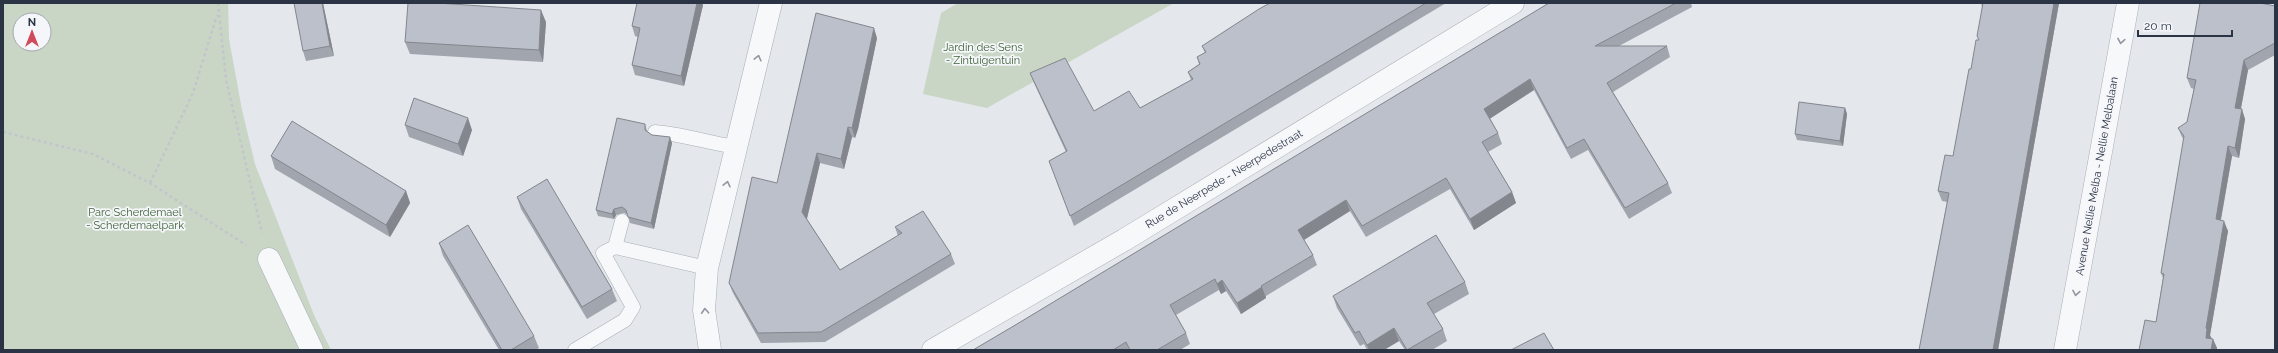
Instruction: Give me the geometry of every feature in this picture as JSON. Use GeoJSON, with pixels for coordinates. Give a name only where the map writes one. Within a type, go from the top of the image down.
{"type":"FeatureCollection","features":[{"type":"Feature","properties":{"kind":"street"},"geometry":{"type":"LineString","coordinates":[[710,350],[704,310],[707,268],[771,3]]}},
{"type":"Feature","properties":{"kind":"street","name":"Rue de Neerpede - Neerpedestraat"},"geometry":{"type":"LineString","coordinates":[[933,350],[1124,240],[1513,3]]}},
{"type":"Feature","properties":{"kind":"street","name":"Avenue Nellie Melba - Nellie Melbalaan"},"geometry":{"type":"LineString","coordinates":[[2065,350],[2128,3]]}},
{"type":"Feature","properties":{"kind":"street"},"geometry":{"type":"LineString","coordinates":[[269,259],[312,350]]}},
{"type":"Feature","properties":{"kind":"lane"},"geometry":{"type":"LineString","coordinates":[[655,132],[679,134],[695,140],[736,147]]}},
{"type":"Feature","properties":{"kind":"lane"},"geometry":{"type":"LineString","coordinates":[[615,247],[622,221]]}},
{"type":"Feature","properties":{"kind":"lane"},"geometry":{"type":"LineString","coordinates":[[575,350],[625,320],[633,306],[603,253],[615,247],[707,268]]}},
{"type":"Feature","properties":{"kind":"path"},"geometry":{"type":"LineString","coordinates":[[218,3],[226,79],[269,259]]}},
{"type":"Feature","properties":{"kind":"path"},"geometry":{"type":"LineString","coordinates":[[150,183],[193,94],[218,12]]}},
{"type":"Feature","properties":{"kind":"path"},"geometry":{"type":"LineString","coordinates":[[3,132],[93,154],[150,183],[269,259]]}},
{"type":"Feature","properties":{"kind":"green space","name":"Parc Scherdemael - Scherdemaelpark"},"geometry":{"type":"Polygon","coordinates":[[[3,3],[228,3],[229,39],[242,110],[255,164],[314,315],[331,350],[3,350],[3,3]]]}},
{"type":"Feature","properties":{"kind":"green space","name":"Jardin des Sens - Zintuigentuin"},"geometry":{"type":"Polygon","coordinates":[[[958,3],[1174,3],[987,108],[923,94],[941,13],[958,3]]]}},
{"type":"Feature","properties":{"kind":"building"},"geometry":{"type":"Polygon","coordinates":[[[294,3],[322,3],[330,46],[303,51],[294,3]]]}},
{"type":"Feature","properties":{"kind":"building"},"geometry":{"type":"Polygon","coordinates":[[[408,3],[437,3],[541,10],[539,50],[405,42],[408,3]]]}},
{"type":"Feature","properties":{"kind":"building"},"geometry":{"type":"Polygon","coordinates":[[[637,3],[697,3],[681,76],[632,65],[640,28],[632,26],[637,3]]]}},
{"type":"Feature","properties":{"kind":"building"},"geometry":{"type":"Polygon","coordinates":[[[1270,3],[1426,3],[1070,216],[1049,161],[1067,151],[1030,73],[1065,58],[1094,111],[1129,91],[1140,108],[1193,79],[1188,72],[1200,64],[1197,57],[1206,52],[1202,46],[1270,3]]]}},
{"type":"Feature","properties":{"kind":"building"},"geometry":{"type":"Polygon","coordinates":[[[1549,3],[1676,3],[1595,46],[1667,46],[1607,83],[1668,183],[1625,208],[1584,139],[1567,148],[1530,79],[1484,109],[1498,133],[1482,142],[1512,192],[1470,219],[1446,178],[1362,226],[1346,200],[1298,230],[1313,255],[1261,286],[1262,287],[1237,303],[1222,280],[1217,284],[1215,279],[1170,305],[1186,333],[1157,350],[1130,350],[1126,342],[1113,350],[973,350],[1017,324],[1549,3]]]}},
{"type":"Feature","properties":{"kind":"building"},"geometry":{"type":"Polygon","coordinates":[[[1983,3],[2054,3],[1993,350],[1919,350],[1949,193],[1938,191],[1945,155],[1953,156],[1969,69],[1971,69],[1976,40],[1979,40],[1977,36],[1983,3]]]}},
{"type":"Feature","properties":{"kind":"building"},"geometry":{"type":"Polygon","coordinates":[[[2200,3],[2260,3],[2275,6],[2275,43],[2244,60],[2235,108],[2242,109],[2235,148],[2228,146],[2216,219],[2224,221],[2206,328],[2206,338],[2213,339],[2211,350],[2139,350],[2145,320],[2156,322],[2164,274],[2161,273],[2184,136],[2178,128],[2187,122],[2196,80],[2187,78],[2200,3]]]}},
{"type":"Feature","properties":{"kind":"building"},"geometry":{"type":"Polygon","coordinates":[[[816,13],[874,28],[852,128],[848,127],[841,159],[817,153],[802,212],[840,270],[902,233],[895,227],[923,211],[951,254],[821,332],[758,333],[729,283],[752,177],[777,183],[816,13]]]}},
{"type":"Feature","properties":{"kind":"building"},"geometry":{"type":"Polygon","coordinates":[[[414,98],[468,118],[458,144],[405,125],[414,98]]]}},
{"type":"Feature","properties":{"kind":"building"},"geometry":{"type":"Polygon","coordinates":[[[1799,102],[1845,108],[1840,141],[1795,134],[1799,102]]]}},
{"type":"Feature","properties":{"kind":"building"},"geometry":{"type":"Polygon","coordinates":[[[617,118],[645,124],[645,130],[652,135],[670,137],[651,223],[628,217],[626,210],[622,207],[614,209],[612,214],[596,210],[617,118]]]}},
{"type":"Feature","properties":{"kind":"building"},"geometry":{"type":"Polygon","coordinates":[[[292,121],[406,191],[386,225],[271,156],[292,121]]]}},
{"type":"Feature","properties":{"kind":"building"},"geometry":{"type":"Polygon","coordinates":[[[547,179],[612,289],[582,307],[517,197],[547,179]]]}},
{"type":"Feature","properties":{"kind":"building"},"geometry":{"type":"Polygon","coordinates":[[[468,225],[534,336],[511,350],[502,350],[439,243],[468,225]]]}},
{"type":"Feature","properties":{"kind":"building"},"geometry":{"type":"Polygon","coordinates":[[[1436,235],[1465,282],[1427,303],[1443,329],[1407,350],[1394,328],[1367,345],[1359,331],[1355,333],[1333,296],[1436,235]]]}},
{"type":"Feature","properties":{"kind":"building"},"geometry":{"type":"Polygon","coordinates":[[[1544,333],[1554,350],[1511,350],[1544,333]]]}}]}
